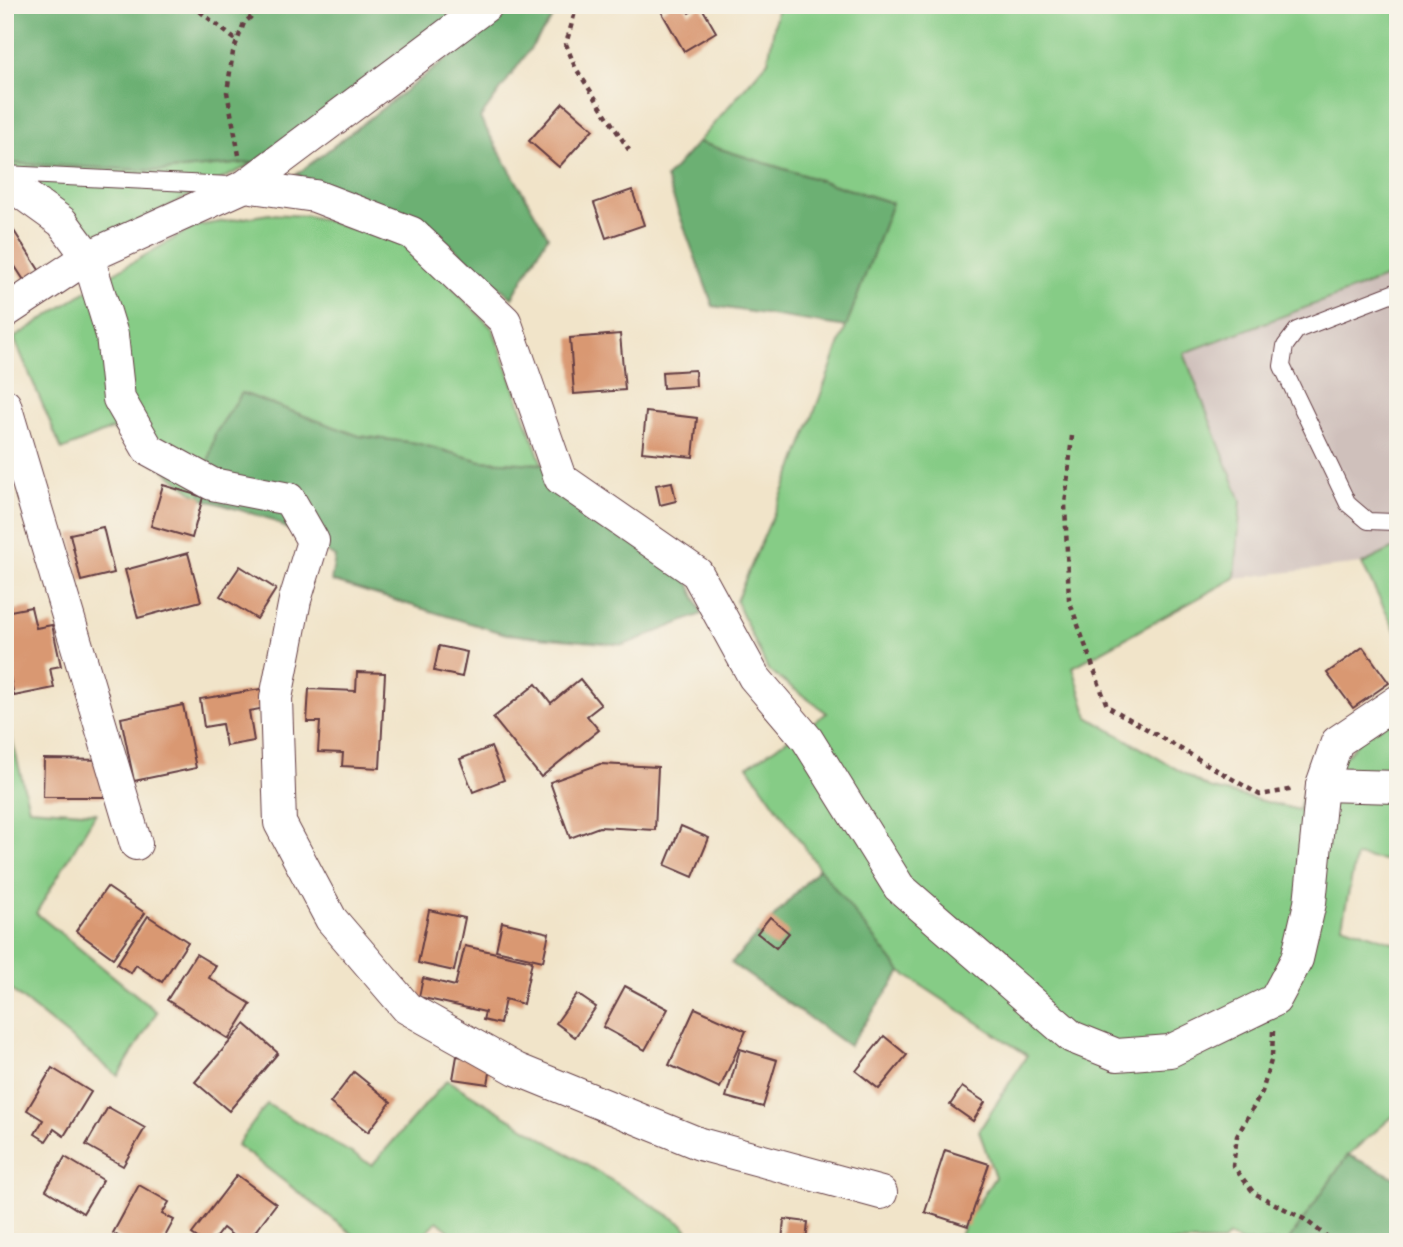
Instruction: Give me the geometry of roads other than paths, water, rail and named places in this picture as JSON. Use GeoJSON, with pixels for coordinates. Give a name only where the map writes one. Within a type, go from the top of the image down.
{"type":"FeatureCollection","features":[{"type":"Feature","properties":{"kind":"street"},"geometry":{"type":"LineString","coordinates":[[5,312],[88,257],[245,186],[487,5]]}},
{"type":"Feature","properties":{"kind":"street"},"geometry":{"type":"LineString","coordinates":[[5,181],[62,222],[88,257],[112,335],[119,399],[148,449],[212,484],[289,499],[313,541],[295,600],[276,698],[280,823],[331,919],[407,1008],[516,1069],[700,1144],[881,1193]]}},
{"type":"Feature","properties":{"kind":"street"},"geometry":{"type":"LineString","coordinates":[[245,186],[315,196],[412,233],[505,321],[560,478],[697,573],[754,677],[807,739],[899,887],[1072,1037],[1117,1055],[1170,1051],[1275,1000],[1297,959],[1310,903],[1322,785],[1338,742],[1398,701]]}},
{"type":"Feature","properties":{"kind":"street"},"geometry":{"type":"LineString","coordinates":[[5,405],[136,844]]}},
{"type":"Feature","properties":{"kind":"street"},"geometry":{"type":"LineString","coordinates":[[1322,785],[1398,787]]}},
{"type":"Feature","properties":{"kind":"lane"},"geometry":{"type":"LineString","coordinates":[[5,174],[245,186]]}},
{"type":"Feature","properties":{"kind":"lane"},"geometry":{"type":"LineString","coordinates":[[1398,291],[1297,330],[1285,346],[1282,366],[1348,504],[1368,521],[1398,520]]}}]}
